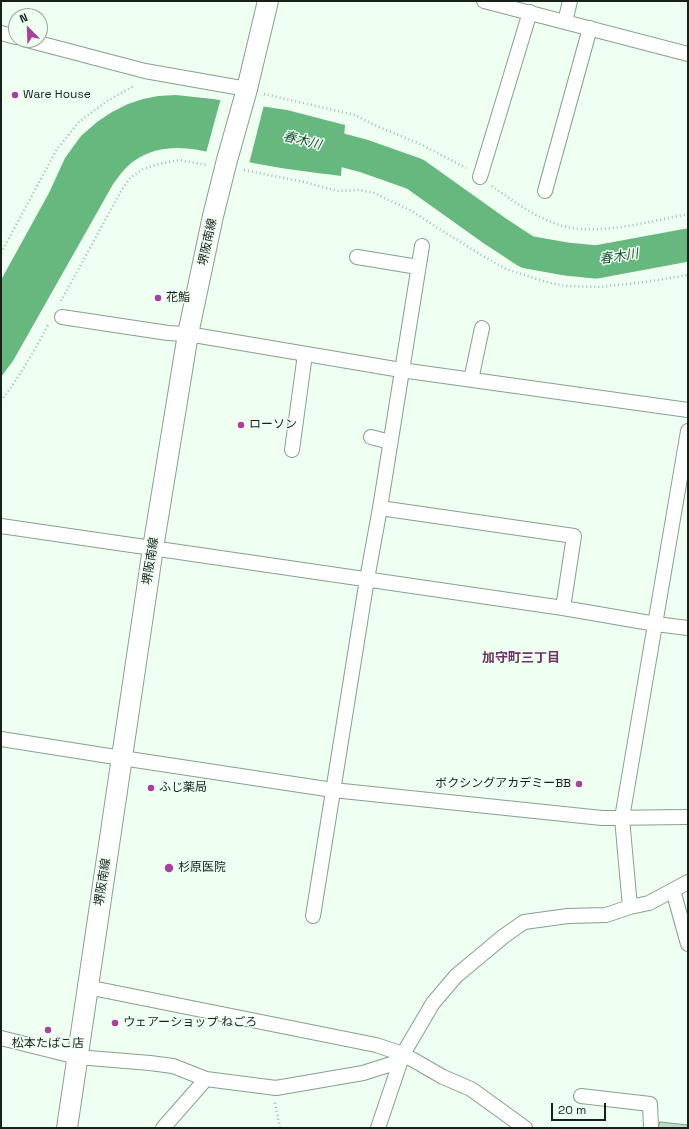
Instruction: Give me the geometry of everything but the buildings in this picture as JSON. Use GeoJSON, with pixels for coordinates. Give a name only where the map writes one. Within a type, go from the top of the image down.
{"type":"FeatureCollection","features":[{"type":"Feature","properties":{"kind":"main road","name":"堺阪南線"},"geometry":{"type":"LineString","coordinates":[[67,1128],[153,548],[188,334],[213,216],[227,160],[252,93],[268,1]]}},
{"type":"Feature","properties":{"kind":"street"},"geometry":{"type":"LineString","coordinates":[[484,1],[688,54]]}},
{"type":"Feature","properties":{"kind":"street"},"geometry":{"type":"LineString","coordinates":[[565,22],[570,1]]}},
{"type":"Feature","properties":{"kind":"street"},"geometry":{"type":"LineString","coordinates":[[480,177],[530,12]]}},
{"type":"Feature","properties":{"kind":"street"},"geometry":{"type":"LineString","coordinates":[[545,190],[590,28]]}},
{"type":"Feature","properties":{"kind":"street"},"geometry":{"type":"LineString","coordinates":[[48,46],[145,71],[252,93]]}},
{"type":"Feature","properties":{"kind":"street"},"geometry":{"type":"LineString","coordinates":[[314,916],[367,579],[380,508],[422,246]]}},
{"type":"Feature","properties":{"kind":"street"},"geometry":{"type":"LineString","coordinates":[[357,257],[418,267]]}},
{"type":"Feature","properties":{"kind":"street"},"geometry":{"type":"LineString","coordinates":[[56,320],[188,334],[401,370],[688,410]]}},
{"type":"Feature","properties":{"kind":"street"},"geometry":{"type":"LineString","coordinates":[[471,380],[482,328]]}},
{"type":"Feature","properties":{"kind":"street"},"geometry":{"type":"LineString","coordinates":[[292,450],[305,354]]}},
{"type":"Feature","properties":{"kind":"street"},"geometry":{"type":"LineString","coordinates":[[630,907],[622,818],[688,431]]}},
{"type":"Feature","properties":{"kind":"street"},"geometry":{"type":"LineString","coordinates":[[371,437],[390,442]]}},
{"type":"Feature","properties":{"kind":"street"},"geometry":{"type":"LineString","coordinates":[[380,508],[574,536],[563,608]]}},
{"type":"Feature","properties":{"kind":"street"},"geometry":{"type":"LineString","coordinates":[[1,526],[563,608],[688,628]]}},
{"type":"Feature","properties":{"kind":"street"},"geometry":{"type":"LineString","coordinates":[[1,739],[333,790],[602,818],[688,817]]}},
{"type":"Feature","properties":{"kind":"street"},"geometry":{"type":"LineString","coordinates":[[378,1128],[402,1058],[433,1003],[456,976],[504,936],[524,922],[568,916],[606,915],[648,903],[688,882]]}},
{"type":"Feature","properties":{"kind":"street"},"geometry":{"type":"LineString","coordinates":[[673,890],[688,944]]}},
{"type":"Feature","properties":{"kind":"street"},"geometry":{"type":"LineString","coordinates":[[87,987],[376,1045],[471,1090],[525,1128]]}},
{"type":"Feature","properties":{"kind":"street"},"geometry":{"type":"LineString","coordinates":[[1,1038],[77,1057],[173,1066],[206,1079],[276,1088],[363,1073],[402,1058]]}},
{"type":"Feature","properties":{"kind":"street"},"geometry":{"type":"LineString","coordinates":[[164,1128],[206,1079]]}},
{"type":"Feature","properties":{"kind":"street"},"geometry":{"type":"LineString","coordinates":[[581,1096],[650,1104],[650,1128]]}},
{"type":"Feature","properties":{"kind":"path"},"geometry":{"type":"LineString","coordinates":[[1,253],[57,149],[79,122],[107,100],[132,88],[145,71]]}},
{"type":"Feature","properties":{"kind":"path"},"geometry":{"type":"LineString","coordinates":[[252,93],[355,115],[379,128],[418,143],[470,170],[510,199],[537,215],[566,227],[586,230],[618,227],[688,214]]}},
{"type":"Feature","properties":{"kind":"path"},"geometry":{"type":"LineString","coordinates":[[61,302],[120,192],[130,178],[143,168],[179,160],[207,165]]}},
{"type":"Feature","properties":{"kind":"path"},"geometry":{"type":"LineString","coordinates":[[244,170],[304,182],[338,191],[359,190],[374,193],[412,211],[506,269],[546,282],[565,286],[600,287],[645,282],[688,274]]}},
{"type":"Feature","properties":{"kind":"path"},"geometry":{"type":"LineString","coordinates":[[1,401],[17,380],[35,349],[56,320]]}},
{"type":"Feature","properties":{"kind":"path"},"geometry":{"type":"LineString","coordinates":[[272,1087],[280,1128]]}},
{"type":"Feature","properties":{"kind":"water"},"geometry":{"type":"Polygon","coordinates":[[[176,95],[287,110],[345,125],[341,176],[264,165],[193,149],[163,149],[149,153],[134,161],[125,169],[112,186],[13,361],[1,377],[1,280],[49,193],[65,158],[81,136],[97,122],[112,112],[143,99],[176,95]]]}},
{"type":"Feature","properties":{"kind":"pier"},"geometry":{"type":"Polygon","coordinates":[[[221,98],[264,105],[249,164],[206,153],[221,98]]]}},
{"type":"Feature","properties":{"kind":"waterway","name":"春木川"},"geometry":{"type":"LineString","coordinates":[[300,139],[364,156],[415,174],[527,252],[566,259],[596,262],[688,245]]}},
{"type":"Feature","properties":{"kind":"place","name":"Ware House"},"geometry":{"type":"Point","coordinates":[15,95]}},
{"type":"Feature","properties":{"kind":"place","name":"花鮨"},"geometry":{"type":"Point","coordinates":[158,298]}},
{"type":"Feature","properties":{"kind":"place","name":"ローソン"},"geometry":{"type":"Point","coordinates":[241,425]}},
{"type":"Feature","properties":{"kind":"place","name":"ボクシングアカデミーBB"},"geometry":{"type":"Point","coordinates":[579,784]}},
{"type":"Feature","properties":{"kind":"place","name":"ふじ薬局"},"geometry":{"type":"Point","coordinates":[151,788]}},
{"type":"Feature","properties":{"kind":"place","name":"杉原医院"},"geometry":{"type":"Point","coordinates":[169,868]}},
{"type":"Feature","properties":{"kind":"place","name":"ウェアーショップ ねごろ"},"geometry":{"type":"Point","coordinates":[115,1023]}},
{"type":"Feature","properties":{"kind":"place","name":"松本たばこ店"},"geometry":{"type":"Point","coordinates":[48,1030]}},
{"type":"Feature","properties":{"kind":"district","name":"加守町三丁目"},"geometry":{"type":"Point","coordinates":[521,658]}}]}
